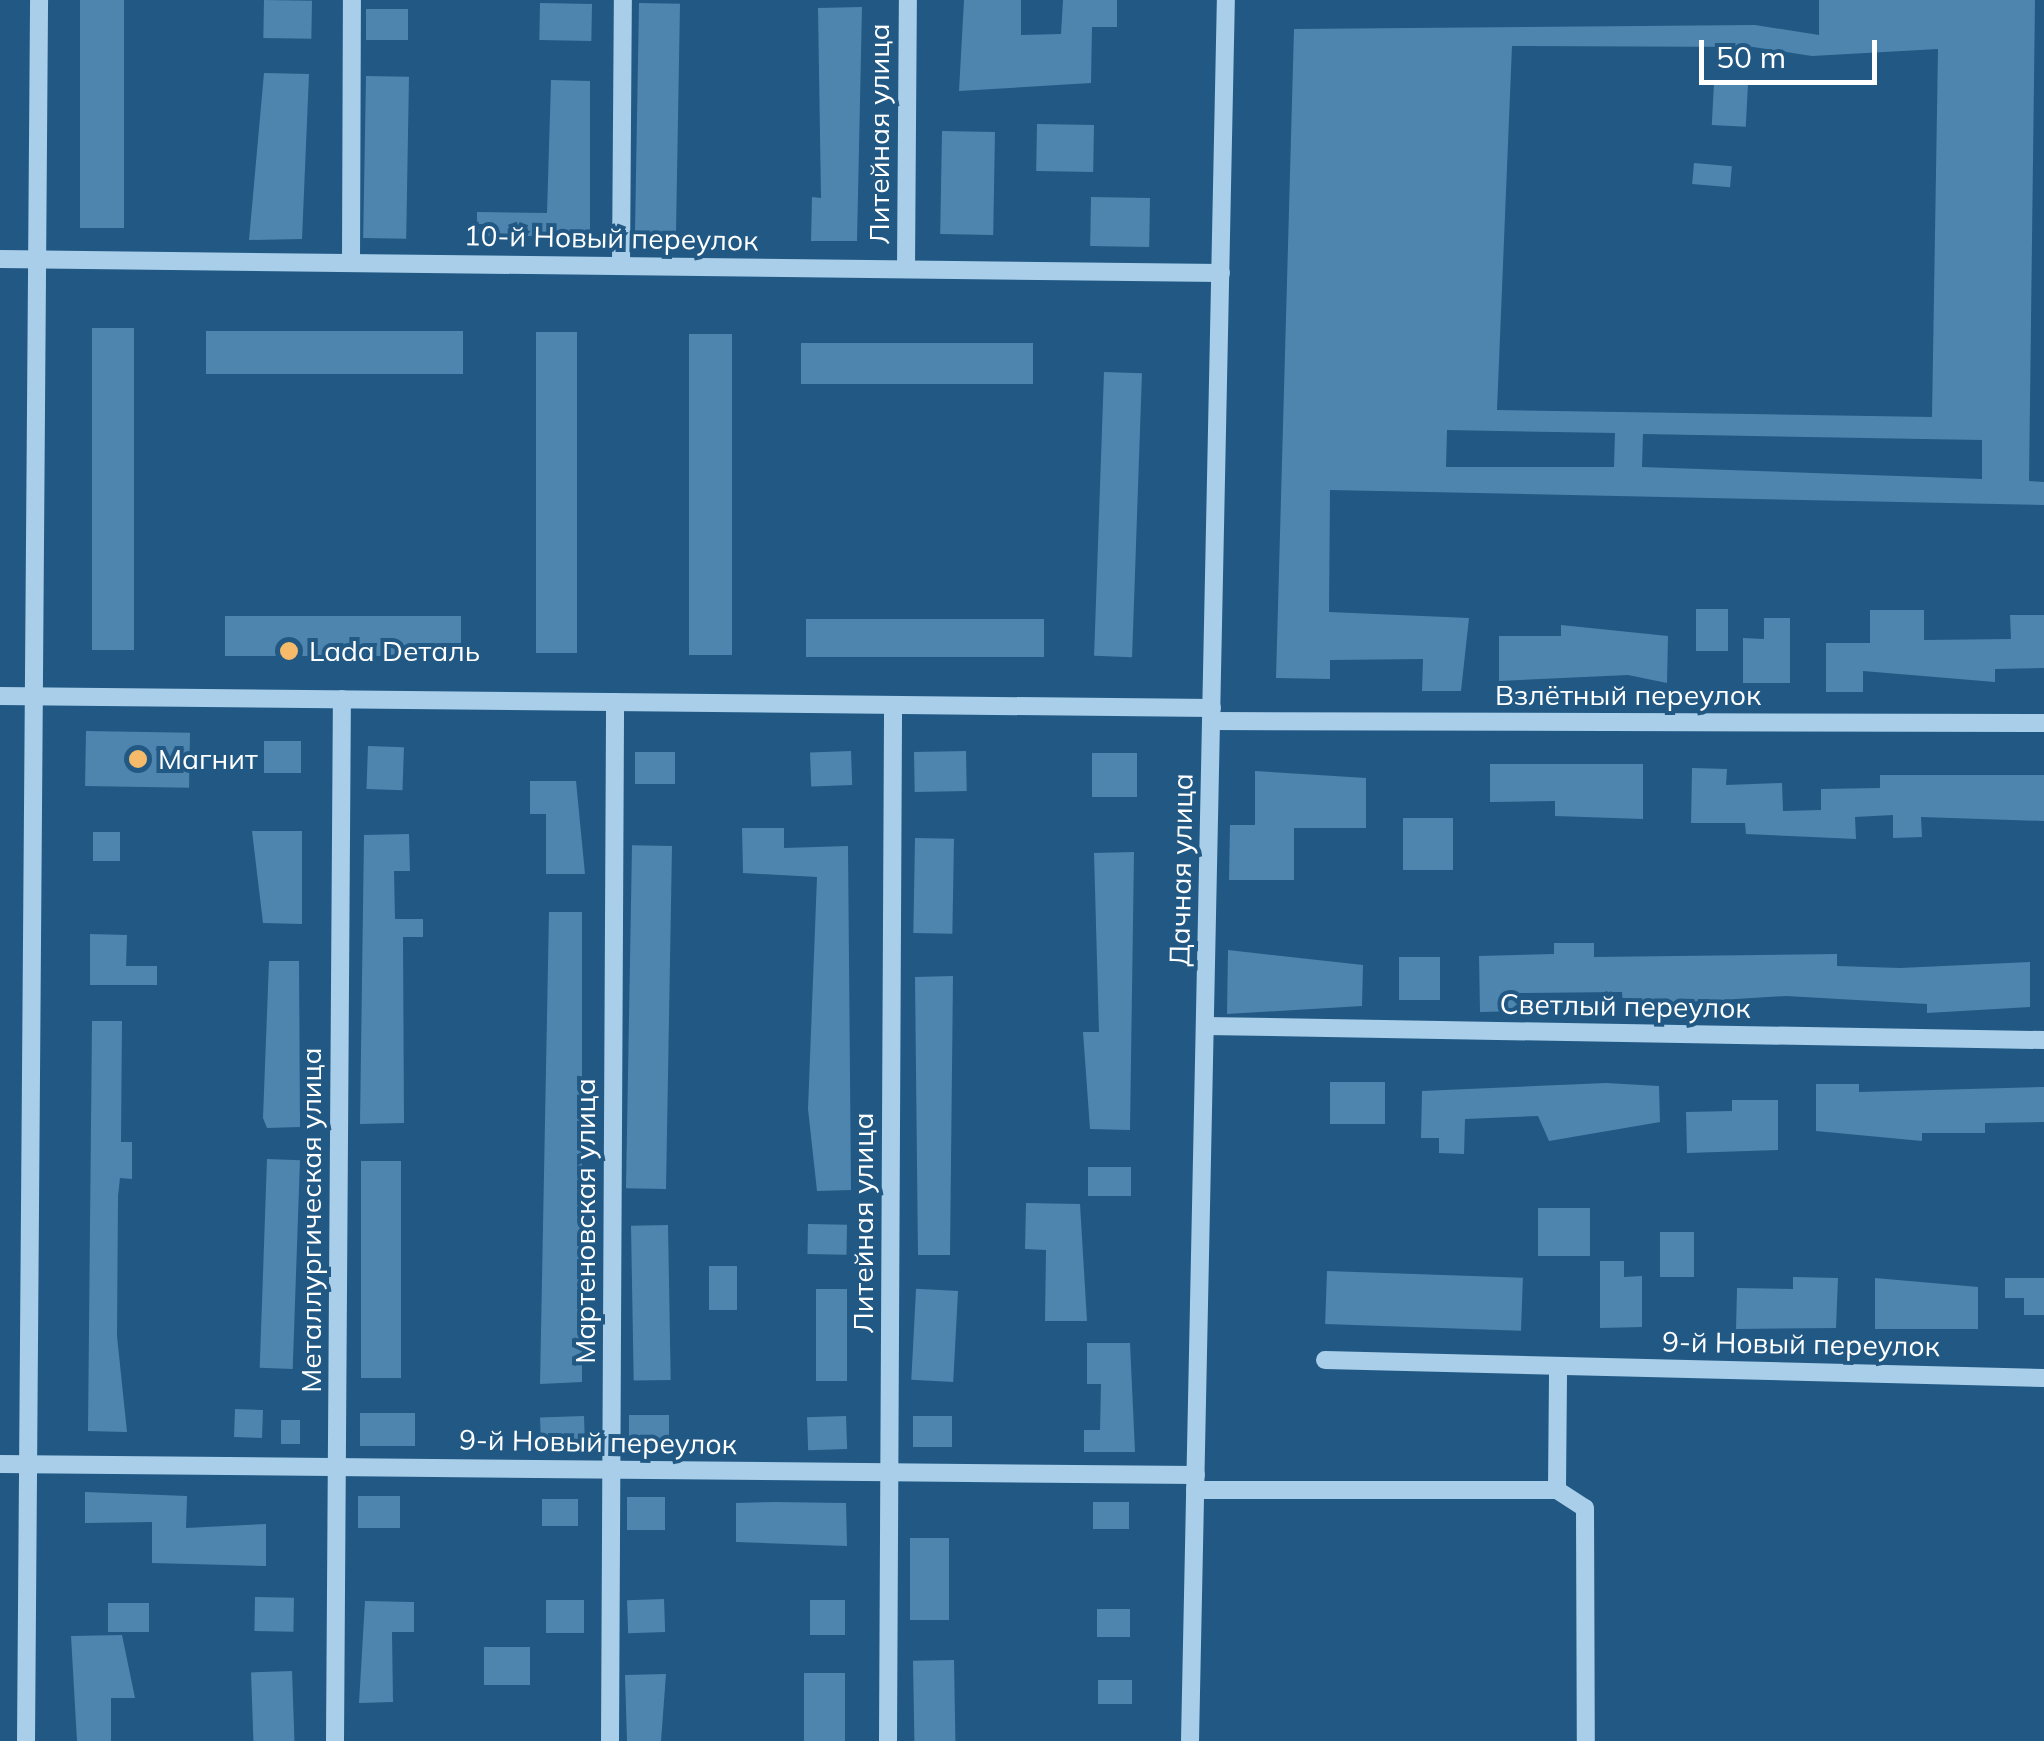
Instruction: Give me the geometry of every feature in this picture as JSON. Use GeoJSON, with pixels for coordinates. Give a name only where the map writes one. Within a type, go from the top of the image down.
{"type":"FeatureCollection","features":[{"type":"Feature","properties":{"kind":"street"},"geometry":{"type":"LineString","coordinates":[[26,1741],[38,0]]}},
{"type":"Feature","properties":{"kind":"street"},"geometry":{"type":"LineString","coordinates":[[350,263],[352,0]]}},
{"type":"Feature","properties":{"kind":"street"},"geometry":{"type":"LineString","coordinates":[[621,266],[622,0]]}},
{"type":"Feature","properties":{"kind":"street","name":"Литейная улица"},"geometry":{"type":"LineString","coordinates":[[906,269],[908,0]]}},
{"type":"Feature","properties":{"kind":"street","name":"Дачная улица"},"geometry":{"type":"LineString","coordinates":[[1190,1741],[1226,0]]}},
{"type":"Feature","properties":{"kind":"street","name":"10-й Новый переулок"},"geometry":{"type":"LineString","coordinates":[[0,259],[1221,273]]}},
{"type":"Feature","properties":{"kind":"street"},"geometry":{"type":"LineString","coordinates":[[0,696],[893,705],[1212,715]]}},
{"type":"Feature","properties":{"kind":"street","name":"Металлургическая улица"},"geometry":{"type":"LineString","coordinates":[[335,1741],[342,699]]}},
{"type":"Feature","properties":{"kind":"street","name":"Мартеновская улица"},"geometry":{"type":"LineString","coordinates":[[610,1741],[616,702]]}},
{"type":"Feature","properties":{"kind":"street","name":"Литейная улица"},"geometry":{"type":"LineString","coordinates":[[888,1741],[893,705]]}},
{"type":"Feature","properties":{"kind":"street","name":"Взлётный переулок"},"geometry":{"type":"LineString","coordinates":[[1212,715],[2044,723]]}},
{"type":"Feature","properties":{"kind":"street","name":"Светлый переулок"},"geometry":{"type":"LineString","coordinates":[[1205,1026],[2044,1040]]}},
{"type":"Feature","properties":{"kind":"street","name":"9-й Новый переулок"},"geometry":{"type":"LineString","coordinates":[[1324,1360],[2044,1378]]}},
{"type":"Feature","properties":{"kind":"street"},"geometry":{"type":"LineString","coordinates":[[1558,1366],[1557,1490],[1585,1508],[1586,1741]]}},
{"type":"Feature","properties":{"kind":"street","name":"9-й Новый переулок"},"geometry":{"type":"LineString","coordinates":[[0,1464],[889,1472],[1557,1490]]}},
{"type":"Feature","properties":{"kind":"building"},"geometry":{"type":"Polygon","coordinates":[[[80,0],[124,0],[124,228],[80,228],[80,0]]]}},
{"type":"Feature","properties":{"kind":"building"},"geometry":{"type":"Polygon","coordinates":[[[264,0],[312,1],[311,39],[263,38],[264,0]]]}},
{"type":"Feature","properties":{"kind":"building"},"geometry":{"type":"Polygon","coordinates":[[[964,0],[1021,0],[1021,35],[1061,34],[1063,0],[1117,0],[1117,27],[1092,27],[1091,83],[959,91],[964,0]]]}},
{"type":"Feature","properties":{"kind":"building"},"geometry":{"type":"Polygon","coordinates":[[[1819,0],[2035,0],[2029,481],[2044,482],[2044,505],[1330,490],[1329,612],[1469,618],[1461,691],[1422,691],[1423,659],[1330,660],[1330,679],[1276,678],[1294,29],[1755,25],[1819,35],[1819,0]],[[1512,46],[1497,410],[1932,417],[1938,49],[1812,56],[1753,47],[1512,46]],[[1447,430],[1446,467],[1614,467],[1615,433],[1447,430]],[[1643,434],[1642,467],[1982,479],[1982,440],[1643,434]]]}},
{"type":"Feature","properties":{"kind":"building"},"geometry":{"type":"Polygon","coordinates":[[[540,3],[592,4],[591,41],[539,40],[540,3]]]}},
{"type":"Feature","properties":{"kind":"building"},"geometry":{"type":"Polygon","coordinates":[[[639,3],[680,4],[676,236],[635,235],[639,3]]]}},
{"type":"Feature","properties":{"kind":"building"},"geometry":{"type":"Polygon","coordinates":[[[862,7],[857,241],[811,241],[812,197],[821,198],[818,8],[862,7]]]}},
{"type":"Feature","properties":{"kind":"building"},"geometry":{"type":"Polygon","coordinates":[[[366,9],[408,9],[408,40],[366,40],[366,9]]]}},
{"type":"Feature","properties":{"kind":"building"},"geometry":{"type":"Polygon","coordinates":[[[264,73],[309,74],[302,239],[249,240],[264,73]]]}},
{"type":"Feature","properties":{"kind":"building"},"geometry":{"type":"Polygon","coordinates":[[[366,76],[409,77],[406,239],[363,238],[366,76]]]}},
{"type":"Feature","properties":{"kind":"building"},"geometry":{"type":"Polygon","coordinates":[[[551,80],[590,81],[590,236],[477,236],[477,212],[547,213],[551,80]]]}},
{"type":"Feature","properties":{"kind":"building"},"geometry":{"type":"Polygon","coordinates":[[[1714,83],[1748,85],[1746,127],[1712,125],[1714,83]]]}},
{"type":"Feature","properties":{"kind":"building"},"geometry":{"type":"Polygon","coordinates":[[[1037,124],[1094,125],[1093,172],[1036,171],[1037,124]]]}},
{"type":"Feature","properties":{"kind":"building"},"geometry":{"type":"Polygon","coordinates":[[[942,131],[995,132],[993,235],[940,234],[942,131]]]}},
{"type":"Feature","properties":{"kind":"building"},"geometry":{"type":"Polygon","coordinates":[[[1694,163],[1732,166],[1730,187],[1692,184],[1694,163]]]}},
{"type":"Feature","properties":{"kind":"building"},"geometry":{"type":"Polygon","coordinates":[[[1091,197],[1150,198],[1149,247],[1090,246],[1091,197]]]}},
{"type":"Feature","properties":{"kind":"building"},"geometry":{"type":"Polygon","coordinates":[[[92,328],[134,328],[134,650],[92,650],[92,328]]]}},
{"type":"Feature","properties":{"kind":"building"},"geometry":{"type":"Polygon","coordinates":[[[206,331],[463,331],[463,374],[206,374],[206,331]]]}},
{"type":"Feature","properties":{"kind":"building"},"geometry":{"type":"Polygon","coordinates":[[[536,332],[577,332],[577,653],[536,653],[536,332]]]}},
{"type":"Feature","properties":{"kind":"building"},"geometry":{"type":"Polygon","coordinates":[[[689,334],[732,334],[732,655],[689,655],[689,334]]]}},
{"type":"Feature","properties":{"kind":"building"},"geometry":{"type":"Polygon","coordinates":[[[801,343],[1033,343],[1033,384],[801,384],[801,343]]]}},
{"type":"Feature","properties":{"kind":"building"},"geometry":{"type":"Polygon","coordinates":[[[1104,372],[1142,373],[1132,657],[1094,656],[1104,372]]]}},
{"type":"Feature","properties":{"kind":"building"},"geometry":{"type":"Polygon","coordinates":[[[1696,609],[1728,609],[1728,651],[1696,651],[1696,609]]]}},
{"type":"Feature","properties":{"kind":"building"},"geometry":{"type":"Polygon","coordinates":[[[1870,610],[1924,610],[1924,640],[2011,639],[2010,615],[2044,615],[2044,668],[1995,669],[1995,682],[1863,671],[1863,692],[1826,692],[1826,643],[1870,643],[1870,610]]]}},
{"type":"Feature","properties":{"kind":"building"},"geometry":{"type":"Polygon","coordinates":[[[225,616],[461,616],[461,656],[225,656],[225,616]]]}},
{"type":"Feature","properties":{"kind":"building"},"geometry":{"type":"Polygon","coordinates":[[[1764,618],[1790,618],[1790,683],[1743,683],[1743,638],[1764,639],[1764,618]]]}},
{"type":"Feature","properties":{"kind":"building"},"geometry":{"type":"Polygon","coordinates":[[[806,619],[1044,619],[1044,657],[806,657],[806,619]]]}},
{"type":"Feature","properties":{"kind":"building"},"geometry":{"type":"Polygon","coordinates":[[[1561,625],[1668,636],[1667,683],[1628,675],[1499,681],[1499,636],[1561,636],[1561,625]]]}},
{"type":"Feature","properties":{"kind":"building","name":"Магнит"},"geometry":{"type":"Polygon","coordinates":[[[86,731],[190,733],[189,788],[85,786],[86,731]]]}},
{"type":"Feature","properties":{"kind":"building"},"geometry":{"type":"Polygon","coordinates":[[[264,741],[301,741],[301,773],[264,773],[264,741]]]}},
{"type":"Feature","properties":{"kind":"building"},"geometry":{"type":"Polygon","coordinates":[[[368,746],[404,747],[402,790],[366,789],[368,746]]]}},
{"type":"Feature","properties":{"kind":"building"},"geometry":{"type":"Polygon","coordinates":[[[851,751],[852,785],[811,786],[810,752],[851,751]]]}},
{"type":"Feature","properties":{"kind":"building"},"geometry":{"type":"Polygon","coordinates":[[[966,751],[967,791],[915,792],[914,752],[966,751]]]}},
{"type":"Feature","properties":{"kind":"building"},"geometry":{"type":"Polygon","coordinates":[[[635,752],[675,752],[675,784],[635,784],[635,752]]]}},
{"type":"Feature","properties":{"kind":"building"},"geometry":{"type":"Polygon","coordinates":[[[1092,753],[1137,753],[1137,797],[1092,797],[1092,753]]]}},
{"type":"Feature","properties":{"kind":"building"},"geometry":{"type":"Polygon","coordinates":[[[1490,764],[1643,764],[1643,819],[1555,816],[1555,801],[1490,802],[1490,764]]]}},
{"type":"Feature","properties":{"kind":"building"},"geometry":{"type":"Polygon","coordinates":[[[1692,768],[1727,769],[1726,785],[1782,783],[1783,811],[1821,810],[1821,789],[1880,788],[1880,775],[2044,775],[2044,821],[1921,817],[1922,837],[1893,838],[1893,815],[1855,817],[1856,839],[1746,834],[1745,823],[1691,823],[1692,768]]]}},
{"type":"Feature","properties":{"kind":"building"},"geometry":{"type":"Polygon","coordinates":[[[1255,771],[1366,778],[1366,828],[1294,828],[1294,880],[1229,880],[1230,825],[1255,825],[1255,771]]]}},
{"type":"Feature","properties":{"kind":"building"},"geometry":{"type":"Polygon","coordinates":[[[530,781],[576,781],[585,874],[546,874],[546,814],[530,814],[530,781]]]}},
{"type":"Feature","properties":{"kind":"building"},"geometry":{"type":"Polygon","coordinates":[[[1403,818],[1453,818],[1453,870],[1403,870],[1403,818]]]}},
{"type":"Feature","properties":{"kind":"building"},"geometry":{"type":"Polygon","coordinates":[[[742,828],[784,828],[784,848],[848,846],[851,1190],[817,1191],[808,1109],[817,877],[743,873],[742,828]]]}},
{"type":"Feature","properties":{"kind":"building"},"geometry":{"type":"Polygon","coordinates":[[[252,831],[302,831],[302,924],[263,923],[252,831]]]}},
{"type":"Feature","properties":{"kind":"building"},"geometry":{"type":"Polygon","coordinates":[[[93,832],[120,832],[120,861],[93,861],[93,832]]]}},
{"type":"Feature","properties":{"kind":"building"},"geometry":{"type":"Polygon","coordinates":[[[409,834],[410,871],[394,871],[395,919],[423,919],[423,937],[403,937],[404,1123],[360,1124],[364,835],[409,834]]]}},
{"type":"Feature","properties":{"kind":"building"},"geometry":{"type":"Polygon","coordinates":[[[915,838],[954,839],[952,934],[913,933],[915,838]]]}},
{"type":"Feature","properties":{"kind":"building"},"geometry":{"type":"Polygon","coordinates":[[[632,845],[672,846],[666,1189],[626,1188],[632,845]]]}},
{"type":"Feature","properties":{"kind":"building"},"geometry":{"type":"Polygon","coordinates":[[[1134,852],[1130,1130],[1090,1129],[1083,1032],[1099,1032],[1094,853],[1134,852]]]}},
{"type":"Feature","properties":{"kind":"building"},"geometry":{"type":"Polygon","coordinates":[[[549,912],[582,912],[582,1382],[540,1384],[549,912]]]}},
{"type":"Feature","properties":{"kind":"building"},"geometry":{"type":"Polygon","coordinates":[[[90,934],[127,935],[126,966],[157,966],[157,985],[90,985],[90,934]]]}},
{"type":"Feature","properties":{"kind":"building"},"geometry":{"type":"Polygon","coordinates":[[[1554,943],[1594,943],[1594,957],[1837,954],[1837,966],[1900,968],[2030,962],[2030,1007],[1927,1013],[1927,1004],[1786,996],[1623,1006],[1622,992],[1520,993],[1521,1011],[1480,1012],[1479,956],[1554,954],[1554,943]]]}},
{"type":"Feature","properties":{"kind":"building"},"geometry":{"type":"Polygon","coordinates":[[[1228,950],[1363,965],[1362,1006],[1227,1014],[1228,950]]]}},
{"type":"Feature","properties":{"kind":"building"},"geometry":{"type":"Polygon","coordinates":[[[1399,957],[1440,957],[1440,1000],[1399,1000],[1399,957]]]}},
{"type":"Feature","properties":{"kind":"building"},"geometry":{"type":"Polygon","coordinates":[[[269,961],[299,961],[300,1127],[267,1128],[263,1118],[269,961]]]}},
{"type":"Feature","properties":{"kind":"building"},"geometry":{"type":"Polygon","coordinates":[[[953,976],[950,1255],[918,1255],[915,977],[953,976]]]}},
{"type":"Feature","properties":{"kind":"building"},"geometry":{"type":"Polygon","coordinates":[[[92,1021],[122,1021],[121,1142],[132,1142],[132,1179],[120,1178],[118,1196],[117,1336],[127,1432],[88,1431],[92,1021]]]}},
{"type":"Feature","properties":{"kind":"building"},"geometry":{"type":"Polygon","coordinates":[[[1330,1082],[1385,1082],[1385,1124],[1330,1124],[1330,1082]]]}},
{"type":"Feature","properties":{"kind":"building"},"geometry":{"type":"Polygon","coordinates":[[[1606,1083],[1659,1086],[1660,1122],[1549,1141],[1538,1116],[1465,1119],[1464,1154],[1439,1153],[1439,1138],[1421,1138],[1422,1091],[1606,1083]]]}},
{"type":"Feature","properties":{"kind":"building"},"geometry":{"type":"Polygon","coordinates":[[[1816,1084],[1859,1084],[1859,1092],[2044,1087],[2044,1122],[1985,1123],[1985,1133],[1922,1133],[1922,1141],[1816,1131],[1816,1084]]]}},
{"type":"Feature","properties":{"kind":"building"},"geometry":{"type":"Polygon","coordinates":[[[1732,1100],[1778,1100],[1778,1150],[1687,1153],[1686,1112],[1732,1111],[1732,1100]]]}},
{"type":"Feature","properties":{"kind":"building"},"geometry":{"type":"Polygon","coordinates":[[[267,1159],[300,1160],[293,1369],[260,1368],[267,1159]]]}},
{"type":"Feature","properties":{"kind":"building"},"geometry":{"type":"Polygon","coordinates":[[[361,1161],[401,1161],[401,1378],[361,1378],[361,1161]]]}},
{"type":"Feature","properties":{"kind":"building"},"geometry":{"type":"Polygon","coordinates":[[[1088,1167],[1131,1167],[1131,1196],[1088,1196],[1088,1167]]]}},
{"type":"Feature","properties":{"kind":"building"},"geometry":{"type":"Polygon","coordinates":[[[1026,1203],[1080,1204],[1087,1321],[1045,1321],[1046,1250],[1025,1249],[1026,1203]]]}},
{"type":"Feature","properties":{"kind":"building"},"geometry":{"type":"Polygon","coordinates":[[[1538,1208],[1590,1208],[1590,1256],[1538,1256],[1538,1208]]]}},
{"type":"Feature","properties":{"kind":"building"},"geometry":{"type":"Polygon","coordinates":[[[808,1224],[847,1225],[846,1255],[807,1254],[808,1224]]]}},
{"type":"Feature","properties":{"kind":"building"},"geometry":{"type":"Polygon","coordinates":[[[668,1225],[671,1380],[634,1381],[631,1226],[668,1225]]]}},
{"type":"Feature","properties":{"kind":"building"},"geometry":{"type":"Polygon","coordinates":[[[1660,1232],[1694,1232],[1694,1277],[1660,1277],[1660,1232]]]}},
{"type":"Feature","properties":{"kind":"building"},"geometry":{"type":"Polygon","coordinates":[[[1600,1261],[1624,1261],[1624,1277],[1642,1276],[1642,1327],[1600,1328],[1600,1261]]]}},
{"type":"Feature","properties":{"kind":"building"},"geometry":{"type":"Polygon","coordinates":[[[709,1266],[737,1266],[737,1310],[709,1310],[709,1266]]]}},
{"type":"Feature","properties":{"kind":"building"},"geometry":{"type":"Polygon","coordinates":[[[1327,1271],[1523,1278],[1521,1331],[1325,1324],[1327,1271]]]}},
{"type":"Feature","properties":{"kind":"building"},"geometry":{"type":"Polygon","coordinates":[[[1793,1277],[1838,1278],[1836,1328],[1736,1329],[1737,1288],[1793,1289],[1793,1277]]]}},
{"type":"Feature","properties":{"kind":"building"},"geometry":{"type":"Polygon","coordinates":[[[1875,1278],[1978,1287],[1978,1329],[1875,1329],[1875,1278]]]}},
{"type":"Feature","properties":{"kind":"building"},"geometry":{"type":"Polygon","coordinates":[[[2005,1278],[2044,1278],[2044,1315],[2024,1315],[2024,1298],[2005,1298],[2005,1278]]]}},
{"type":"Feature","properties":{"kind":"building"},"geometry":{"type":"Polygon","coordinates":[[[816,1289],[847,1289],[847,1381],[816,1381],[816,1289]]]}},
{"type":"Feature","properties":{"kind":"building"},"geometry":{"type":"Polygon","coordinates":[[[916,1289],[958,1291],[953,1382],[911,1380],[916,1289]]]}},
{"type":"Feature","properties":{"kind":"building"},"geometry":{"type":"Polygon","coordinates":[[[1087,1343],[1130,1343],[1135,1452],[1084,1452],[1084,1430],[1100,1430],[1101,1384],[1087,1384],[1087,1343]]]}},
{"type":"Feature","properties":{"kind":"building"},"geometry":{"type":"Polygon","coordinates":[[[235,1409],[263,1410],[262,1438],[234,1437],[235,1409]]]}},
{"type":"Feature","properties":{"kind":"building"},"geometry":{"type":"Polygon","coordinates":[[[360,1413],[415,1413],[415,1446],[360,1446],[360,1413]]]}},
{"type":"Feature","properties":{"kind":"building"},"geometry":{"type":"Polygon","coordinates":[[[629,1415],[669,1415],[669,1448],[629,1448],[629,1415]]]}},
{"type":"Feature","properties":{"kind":"building"},"geometry":{"type":"Polygon","coordinates":[[[584,1416],[585,1446],[541,1448],[540,1418],[584,1416]]]}},
{"type":"Feature","properties":{"kind":"building"},"geometry":{"type":"Polygon","coordinates":[[[846,1416],[847,1449],[808,1450],[807,1417],[846,1416]]]}},
{"type":"Feature","properties":{"kind":"building"},"geometry":{"type":"Polygon","coordinates":[[[913,1416],[952,1416],[952,1447],[913,1447],[913,1416]]]}},
{"type":"Feature","properties":{"kind":"building"},"geometry":{"type":"Polygon","coordinates":[[[281,1420],[300,1420],[300,1444],[281,1444],[281,1420]]]}},
{"type":"Feature","properties":{"kind":"building"},"geometry":{"type":"Polygon","coordinates":[[[85,1492],[187,1496],[186,1528],[266,1524],[266,1566],[152,1563],[152,1522],[85,1523],[85,1492]]]}},
{"type":"Feature","properties":{"kind":"building"},"geometry":{"type":"Polygon","coordinates":[[[358,1496],[400,1496],[400,1528],[358,1528],[358,1496]]]}},
{"type":"Feature","properties":{"kind":"building"},"geometry":{"type":"Polygon","coordinates":[[[627,1497],[665,1497],[665,1530],[627,1530],[627,1497]]]}},
{"type":"Feature","properties":{"kind":"building"},"geometry":{"type":"Polygon","coordinates":[[[542,1499],[578,1499],[578,1526],[542,1526],[542,1499]]]}},
{"type":"Feature","properties":{"kind":"building"},"geometry":{"type":"Polygon","coordinates":[[[1093,1502],[1129,1502],[1129,1529],[1093,1529],[1093,1502]]]}},
{"type":"Feature","properties":{"kind":"building"},"geometry":{"type":"Polygon","coordinates":[[[736,1503],[846,1503],[847,1546],[736,1542],[736,1503]]]}},
{"type":"Feature","properties":{"kind":"building"},"geometry":{"type":"Polygon","coordinates":[[[910,1538],[949,1538],[949,1620],[910,1620],[910,1538]]]}},
{"type":"Feature","properties":{"kind":"building"},"geometry":{"type":"Polygon","coordinates":[[[255,1597],[294,1598],[293,1632],[254,1631],[255,1597]]]}},
{"type":"Feature","properties":{"kind":"building"},"geometry":{"type":"Polygon","coordinates":[[[664,1599],[665,1632],[628,1633],[627,1600],[664,1599]]]}},
{"type":"Feature","properties":{"kind":"building"},"geometry":{"type":"Polygon","coordinates":[[[546,1600],[584,1600],[584,1633],[546,1633],[546,1600]]]}},
{"type":"Feature","properties":{"kind":"building"},"geometry":{"type":"Polygon","coordinates":[[[810,1600],[845,1600],[845,1635],[810,1635],[810,1600]]]}},
{"type":"Feature","properties":{"kind":"building"},"geometry":{"type":"Polygon","coordinates":[[[365,1601],[414,1602],[414,1632],[392,1632],[393,1702],[359,1703],[365,1601]]]}},
{"type":"Feature","properties":{"kind":"building"},"geometry":{"type":"Polygon","coordinates":[[[108,1603],[149,1603],[149,1632],[108,1632],[108,1603]]]}},
{"type":"Feature","properties":{"kind":"building"},"geometry":{"type":"Polygon","coordinates":[[[1097,1609],[1130,1609],[1130,1637],[1097,1637],[1097,1609]]]}},
{"type":"Feature","properties":{"kind":"building"},"geometry":{"type":"Polygon","coordinates":[[[122,1635],[135,1698],[111,1698],[111,1741],[77,1741],[71,1636],[122,1635]]]}},
{"type":"Feature","properties":{"kind":"building"},"geometry":{"type":"Polygon","coordinates":[[[484,1647],[530,1647],[530,1685],[484,1685],[484,1647]]]}},
{"type":"Feature","properties":{"kind":"building"},"geometry":{"type":"Polygon","coordinates":[[[954,1660],[955,1741],[914,1741],[913,1661],[954,1660]]]}},
{"type":"Feature","properties":{"kind":"building"},"geometry":{"type":"Polygon","coordinates":[[[292,1671],[294,1741],[253,1741],[251,1672],[292,1671]]]}},
{"type":"Feature","properties":{"kind":"building"},"geometry":{"type":"Polygon","coordinates":[[[804,1673],[845,1673],[845,1741],[804,1741],[804,1673]]]}},
{"type":"Feature","properties":{"kind":"building"},"geometry":{"type":"Polygon","coordinates":[[[666,1674],[661,1741],[627,1741],[625,1675],[666,1674]]]}},
{"type":"Feature","properties":{"kind":"building"},"geometry":{"type":"Polygon","coordinates":[[[1098,1680],[1132,1680],[1132,1704],[1098,1704],[1098,1680]]]}},
{"type":"Feature","properties":{"kind":"place","name":"Lada Dеталь"},"geometry":{"type":"Point","coordinates":[289,651]}},
{"type":"Feature","properties":{"kind":"place","name":"Магнит"},"geometry":{"type":"Point","coordinates":[138,759]}}]}
